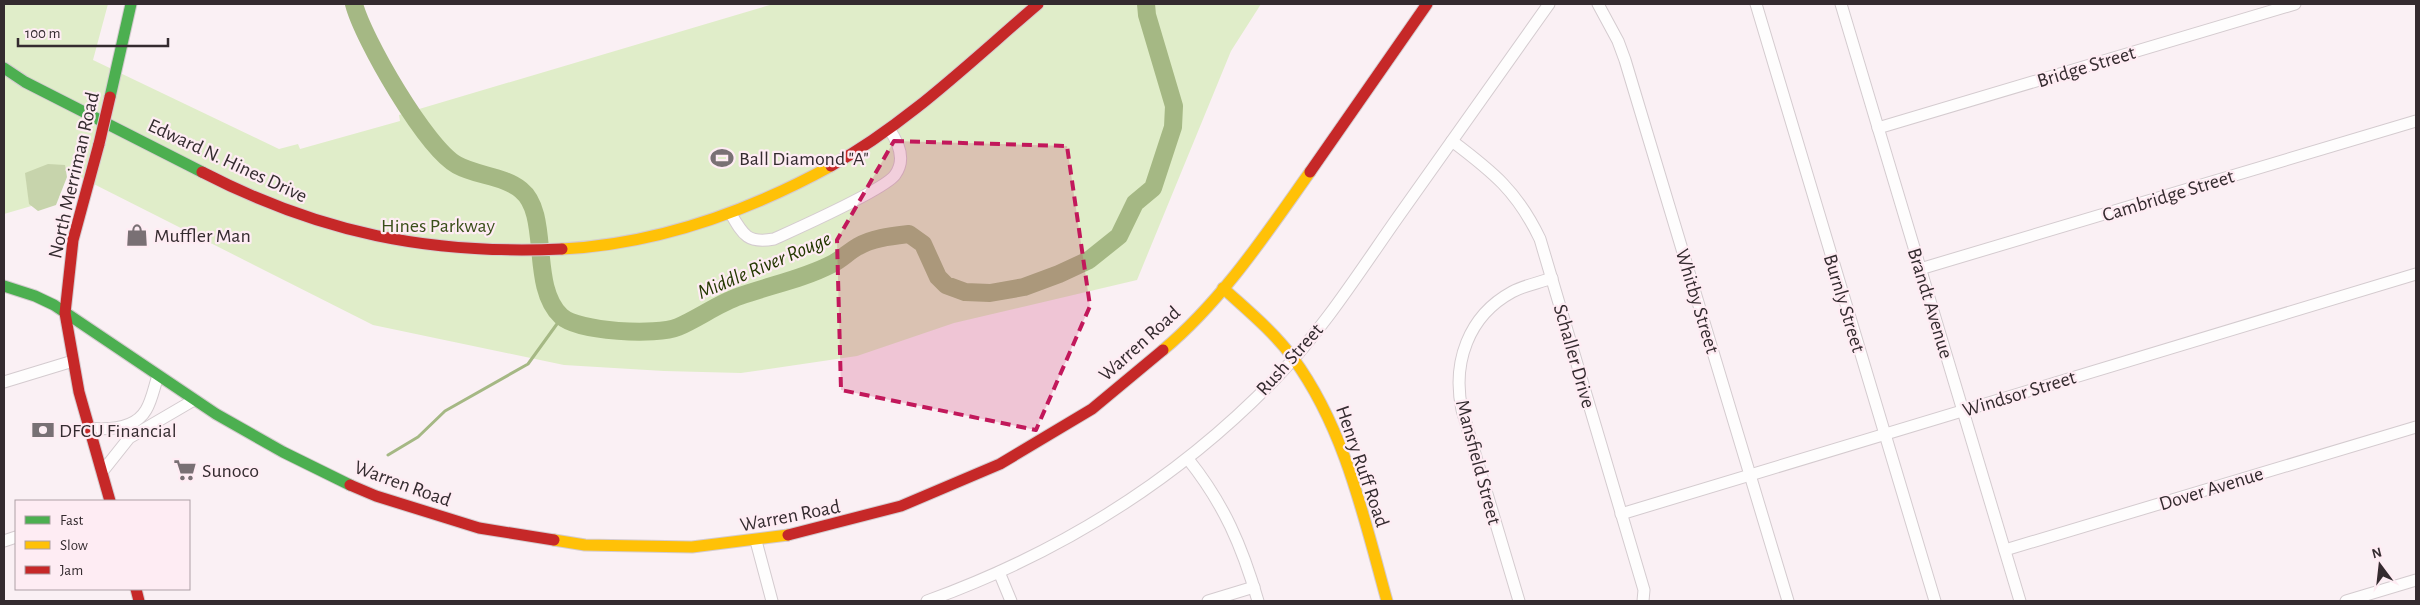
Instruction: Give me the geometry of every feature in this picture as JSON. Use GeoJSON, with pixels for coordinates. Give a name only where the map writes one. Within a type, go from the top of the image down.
{"type":"FeatureCollection","features":[{"type":"Feature","properties":{"kind":"main road","name":"North Merriman Road"},"geometry":{"type":"LineString","coordinates":[[110,500],[88,428],[73,361],[65,313],[73,240],[132,4]]}},
{"type":"Feature","properties":{"kind":"main road","name":"Edward N. Hines Drive"},"geometry":{"type":"LineString","coordinates":[[4,68],[25,82],[217,180],[290,212],[332,226],[384,240],[425,246],[516,252],[559,250],[598,247],[642,239],[731,214],[805,181],[855,152],[889,129],[1038,4]]}},
{"type":"Feature","properties":{"kind":"main road","name":"Warren Road"},"geometry":{"type":"LineString","coordinates":[[4,286],[43,299],[194,400],[289,456],[343,482],[408,508],[474,527],[563,544],[630,548],[690,548],[756,542],[820,530],[875,516],[943,491],[1012,458],[1077,418],[1118,389],[1175,340],[1223,288],[1267,232],[1427,4]]}},
{"type":"Feature","properties":{"kind":"main road","name":"Henry Ruff Road"},"geometry":{"type":"LineString","coordinates":[[1223,288],[1279,341],[1320,400],[1346,461],[1387,601]]}},
{"type":"Feature","properties":{"kind":"street","name":"Rush Street"},"geometry":{"type":"LineString","coordinates":[[927,601],[1047,550],[1092,525],[1188,459],[1265,388],[1293,359],[1346,293],[1550,4]]}},
{"type":"Feature","properties":{"kind":"street","name":"Whitby Street"},"geometry":{"type":"LineString","coordinates":[[1598,4],[1610,23],[1625,60],[1788,601]]}},
{"type":"Feature","properties":{"kind":"street","name":"Burnly Street"},"geometry":{"type":"LineString","coordinates":[[1756,4],[1935,601]]}},
{"type":"Feature","properties":{"kind":"street","name":"Brandt Avenue"},"geometry":{"type":"LineString","coordinates":[[1841,4],[2020,601]]}},
{"type":"Feature","properties":{"kind":"street","name":"Bridge Street"},"geometry":{"type":"LineString","coordinates":[[1878,128],[2294,4]]}},
{"type":"Feature","properties":{"kind":"street","name":"Cambridge Street"},"geometry":{"type":"LineString","coordinates":[[1920,269],[2416,121]]}},
{"type":"Feature","properties":{"kind":"street"},"geometry":{"type":"LineString","coordinates":[[731,214],[742,234],[762,242],[774,239],[864,195],[894,176],[901,161],[899,145],[889,129]]}},
{"type":"Feature","properties":{"kind":"street","name":"Schaller Drive"},"geometry":{"type":"LineString","coordinates":[[1452,141],[1493,172],[1517,199],[1540,239],[1644,590],[1643,601]]}},
{"type":"Feature","properties":{"kind":"street","name":"Windsor Street"},"geometry":{"type":"LineString","coordinates":[[1622,514],[2416,274]]}},
{"type":"Feature","properties":{"kind":"street","name":"Mansfield Street"},"geometry":{"type":"LineString","coordinates":[[1519,601],[1462,410],[1459,378],[1466,342],[1485,313],[1512,292],[1552,278]]}},
{"type":"Feature","properties":{"kind":"street"},"geometry":{"type":"LineString","coordinates":[[4,382],[73,361]]}},
{"type":"Feature","properties":{"kind":"street"},"geometry":{"type":"LineString","coordinates":[[88,428],[104,430],[122,427],[140,417],[146,412],[158,376]]}},
{"type":"Feature","properties":{"kind":"street"},"geometry":{"type":"LineString","coordinates":[[102,472],[128,438],[194,400]]}},
{"type":"Feature","properties":{"kind":"street","name":"Dover Avenue"},"geometry":{"type":"LineString","coordinates":[[2005,550],[2416,427]]}},
{"type":"Feature","properties":{"kind":"street"},"geometry":{"type":"LineString","coordinates":[[1188,459],[1211,489],[1228,520],[1242,549],[1258,601]]}},
{"type":"Feature","properties":{"kind":"street"},"geometry":{"type":"LineString","coordinates":[[756,542],[772,601]]}},
{"type":"Feature","properties":{"kind":"street"},"geometry":{"type":"LineString","coordinates":[[999,572],[1011,601]]}},
{"type":"Feature","properties":{"kind":"street"},"geometry":{"type":"LineString","coordinates":[[2346,601],[2416,580]]}},
{"type":"Feature","properties":{"kind":"street"},"geometry":{"type":"LineString","coordinates":[[1208,601],[1254,587]]}},
{"type":"Feature","properties":{"kind":"highlighted area"},"geometry":{"type":"Polygon","coordinates":[[[894,141],[1067,146],[1090,306],[1036,430],[841,390],[837,240],[894,141]]]}},
{"type":"Feature","properties":{"kind":"green space","name":"Hines Parkway"},"geometry":{"type":"Polygon","coordinates":[[[4,4],[108,4],[93,60],[279,149],[298,144],[300,149],[400,121],[399,115],[773,4],[1261,4],[1231,51],[1137,280],[954,323],[857,356],[741,373],[564,365],[373,325],[62,168],[52,200],[4,214],[4,4]]]}},
{"type":"Feature","properties":{"kind":"green space"},"geometry":{"type":"Polygon","coordinates":[[[48,164],[65,165],[67,177],[56,205],[38,211],[29,204],[25,173],[48,164]]]}},
{"type":"Feature","properties":{"kind":"waterway","name":"Middle River Rouge"},"geometry":{"type":"LineString","coordinates":[[354,4],[382,66],[413,116],[444,155],[465,169],[514,185],[530,201],[538,233],[545,287],[551,303],[561,316],[584,326],[636,332],[668,330],[678,327],[732,299],[810,274],[835,262],[863,244],[876,239],[909,234],[923,244],[938,277],[946,285],[965,292],[990,293],[1024,287],[1089,260],[1119,236],[1135,203],[1153,188],[1173,127],[1174,106],[1147,15],[1146,4]]}},
{"type":"Feature","properties":{"kind":"waterway"},"geometry":{"type":"LineString","coordinates":[[388,455],[418,437],[445,411],[528,364],[562,317]]}},
{"type":"Feature","properties":{"kind":"traffic: fast"},"geometry":{"type":"LineString","coordinates":[[110,97],[131,4]]}},
{"type":"Feature","properties":{"kind":"traffic: fast"},"geometry":{"type":"LineString","coordinates":[[4,68],[25,82],[202,172]]}},
{"type":"Feature","properties":{"kind":"traffic: fast"},"geometry":{"type":"LineString","coordinates":[[4,286],[35,296],[54,305],[216,414],[283,452],[350,485]]}},
{"type":"Feature","properties":{"kind":"traffic: slow"},"geometry":{"type":"LineString","coordinates":[[562,249],[633,240],[701,222],[735,211],[768,197],[831,166]]}},
{"type":"Feature","properties":{"kind":"traffic: slow"},"geometry":{"type":"LineString","coordinates":[[1163,350],[1205,310],[1224,288],[1260,243],[1310,172]]}},
{"type":"Feature","properties":{"kind":"traffic: slow"},"geometry":{"type":"LineString","coordinates":[[1223,288],[1277,339],[1293,358],[1311,385],[1340,444],[1351,475],[1387,601]]}},
{"type":"Feature","properties":{"kind":"traffic: slow"},"geometry":{"type":"LineString","coordinates":[[554,540],[585,545],[692,547],[788,535]]}},
{"type":"Feature","properties":{"kind":"traffic: jam"},"geometry":{"type":"LineString","coordinates":[[831,166],[886,131],[913,111],[1038,4]]}},
{"type":"Feature","properties":{"kind":"traffic: jam"},"geometry":{"type":"LineString","coordinates":[[1310,172],[1427,4]]}},
{"type":"Feature","properties":{"kind":"traffic: jam"},"geometry":{"type":"LineString","coordinates":[[99,144],[110,97]]}},
{"type":"Feature","properties":{"kind":"traffic: jam"},"geometry":{"type":"LineString","coordinates":[[99,144],[73,240],[65,313],[79,392],[110,500]]}},
{"type":"Feature","properties":{"kind":"traffic: jam"},"geometry":{"type":"LineString","coordinates":[[202,172],[289,211],[376,236],[466,248],[513,250],[562,249]]}},
{"type":"Feature","properties":{"kind":"traffic: jam"},"geometry":{"type":"LineString","coordinates":[[788,535],[901,506],[1000,464],[1092,409],[1163,350]]}},
{"type":"Feature","properties":{"kind":"traffic: jam"},"geometry":{"type":"LineString","coordinates":[[350,485],[376,496],[479,528],[554,540]]}},
{"type":"Feature","properties":{"kind":"traffic: jam"},"geometry":{"type":"LineString","coordinates":[[136,590],[139,601]]}},
{"type":"Feature","properties":{"kind":"place","name":"Ball Diamond \"A\""},"geometry":{"type":"Point","coordinates":[722,158]}},
{"type":"Feature","properties":{"kind":"place","name":"Muffler Man"},"geometry":{"type":"Point","coordinates":[137,235]}},
{"type":"Feature","properties":{"kind":"place","name":"DFCU Financial"},"geometry":{"type":"Point","coordinates":[43,430]}},
{"type":"Feature","properties":{"kind":"place","name":"Sunoco"},"geometry":{"type":"Point","coordinates":[185,470]}}]}
